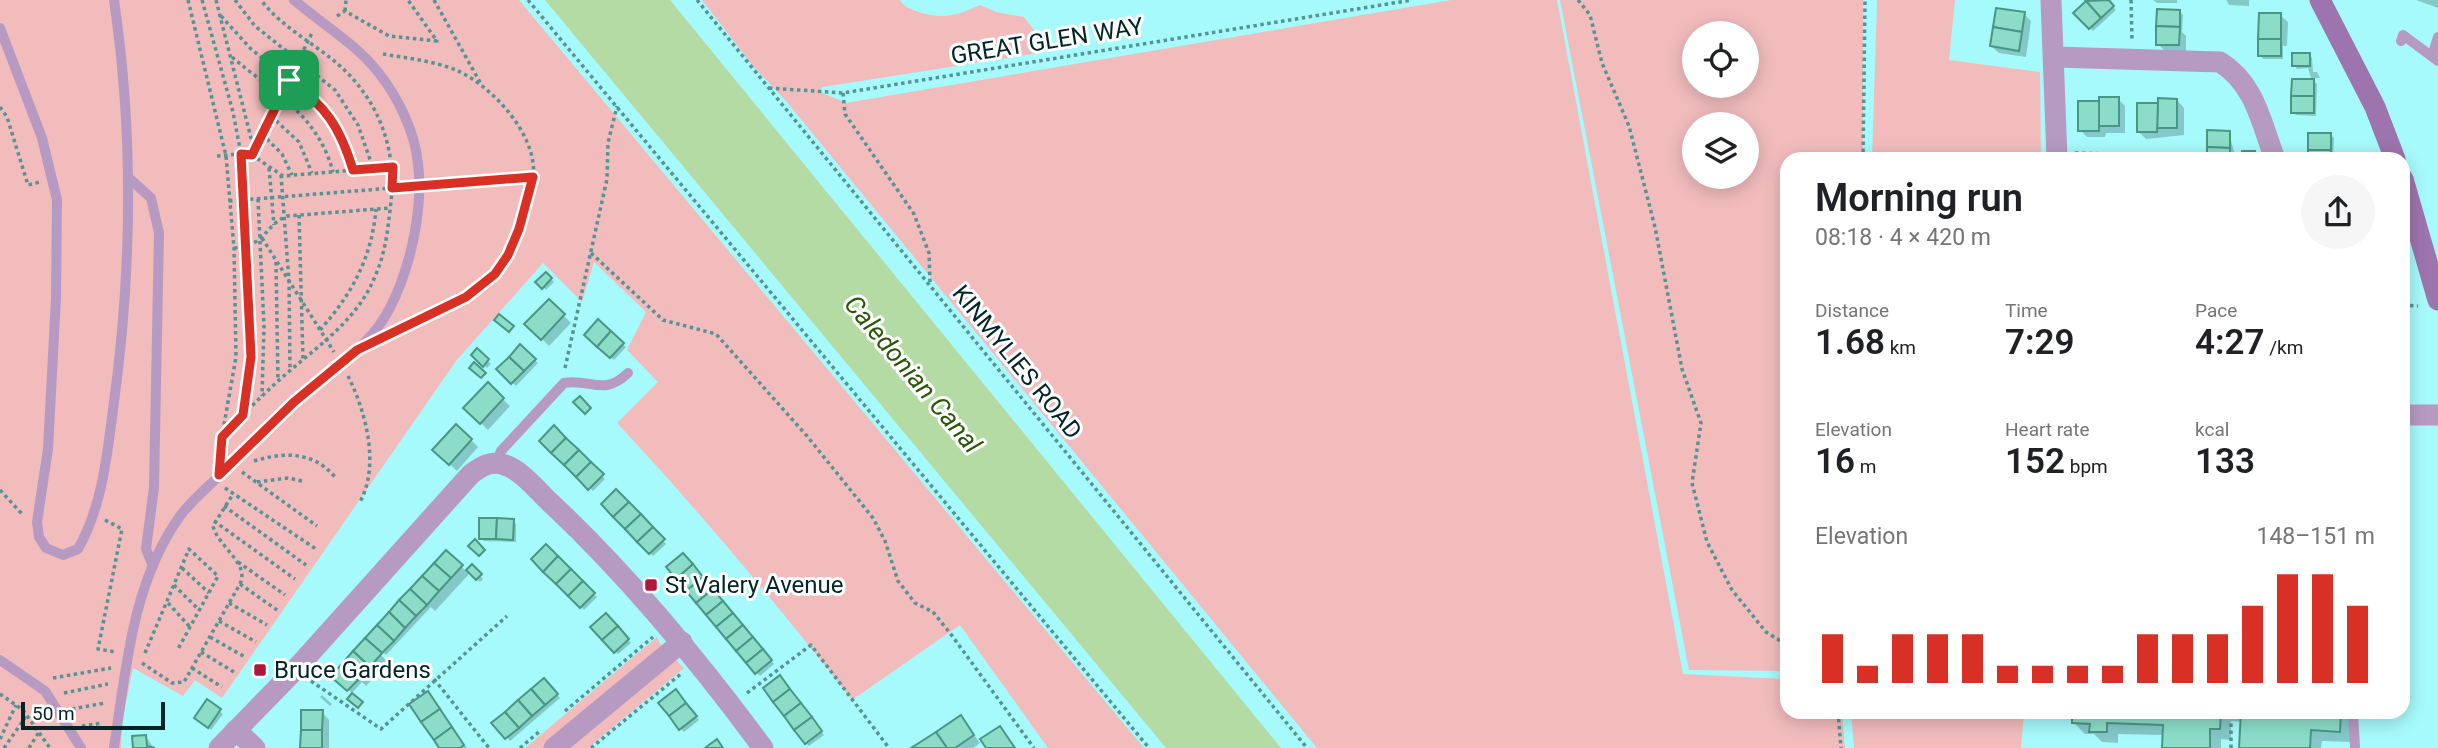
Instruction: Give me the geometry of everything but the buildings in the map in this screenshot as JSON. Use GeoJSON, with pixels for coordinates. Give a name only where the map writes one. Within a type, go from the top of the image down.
{"type":"FeatureCollection","features":[{"type":"Feature","properties":{"kind":"street"},"geometry":{"type":"LineString","coordinates":[[2051,0],[2057,152]]}},
{"type":"Feature","properties":{"kind":"street"},"geometry":{"type":"LineString","coordinates":[[2320,0],[2364,82],[2392,152]]}},
{"type":"Feature","properties":{"kind":"street"},"geometry":{"type":"LineString","coordinates":[[2054,57],[2220,62],[2236,72],[2249,87],[2272,152]]}},
{"type":"Feature","properties":{"kind":"street"},"geometry":{"type":"LineString","coordinates":[[2410,203],[2438,300]]}},
{"type":"Feature","properties":{"kind":"street"},"geometry":{"type":"LineString","coordinates":[[2410,415],[2438,415]]}},
{"type":"Feature","properties":{"kind":"street"},"geometry":{"type":"LineString","coordinates":[[219,748],[295,670],[471,474],[483,465],[496,463],[516,471],[592,542],[697,660],[763,748]]}},
{"type":"Feature","properties":{"kind":"street"},"geometry":{"type":"LineString","coordinates":[[554,748],[682,642]]}},
{"type":"Feature","properties":{"kind":"street"},"geometry":{"type":"LineString","coordinates":[[236,730],[256,748]]}},
{"type":"Feature","properties":{"kind":"lane"},"geometry":{"type":"LineString","coordinates":[[0,28],[43,138],[57,200],[56,298],[48,449],[37,522],[46,548],[53,553],[72,554],[79,547],[94,514],[109,442],[119,365],[130,179],[114,0]]}},
{"type":"Feature","properties":{"kind":"lane"},"geometry":{"type":"LineString","coordinates":[[114,748],[127,659],[140,598],[152,566],[179,518],[294,402],[357,350],[386,314],[407,267],[419,186],[418,161],[396,99],[380,74],[356,50],[294,0]]}},
{"type":"Feature","properties":{"kind":"lane"},"geometry":{"type":"LineString","coordinates":[[2400,41],[2403,35],[2435,59],[2438,37]]}},
{"type":"Feature","properties":{"kind":"lane"},"geometry":{"type":"LineString","coordinates":[[130,179],[151,198],[159,233],[154,487],[146,549],[152,566]]}},
{"type":"Feature","properties":{"kind":"lane"},"geometry":{"type":"LineString","coordinates":[[496,463],[501,451],[564,383],[605,387],[619,382],[628,373]]}},
{"type":"Feature","properties":{"kind":"lane"},"geometry":{"type":"LineString","coordinates":[[0,660],[49,696],[80,748]]}},
{"type":"Feature","properties":{"kind":"lane"},"geometry":{"type":"LineString","coordinates":[[2353,719],[2355,748]]}},
{"type":"Feature","properties":{"kind":"path"},"geometry":{"type":"LineString","coordinates":[[188,0],[226,156],[234,248],[236,357],[222,437],[223,473],[233,494],[316,549]]}},
{"type":"Feature","properties":{"kind":"path"},"geometry":{"type":"LineString","coordinates":[[202,0],[241,154],[248,247],[251,357],[243,415]]}},
{"type":"Feature","properties":{"kind":"path"},"geometry":{"type":"LineString","coordinates":[[216,0],[232,57],[253,153],[281,175],[393,167]]}},
{"type":"Feature","properties":{"kind":"path"},"geometry":{"type":"LineString","coordinates":[[235,0],[256,26],[335,90],[348,107],[367,145],[373,168]]}},
{"type":"Feature","properties":{"kind":"path"},"geometry":{"type":"LineString","coordinates":[[222,437],[262,396],[342,326],[366,295],[385,246],[392,188],[393,167],[388,141],[366,96],[352,77],[281,22],[261,0]]}},
{"type":"Feature","properties":{"kind":"path"},"geometry":{"type":"LineString","coordinates":[[345,12],[346,0]]}},
{"type":"Feature","properties":{"kind":"path"},"geometry":{"type":"LineString","coordinates":[[345,12],[389,36],[437,41],[408,0]]}},
{"type":"Feature","properties":{"kind":"path"},"geometry":{"type":"LineString","coordinates":[[357,350],[466,297],[495,274],[508,255],[519,229],[533,177],[531,151],[521,131],[483,87],[434,0]]}},
{"type":"Feature","properties":{"kind":"path"},"geometry":{"type":"LineString","coordinates":[[528,0],[1149,748]]}},
{"type":"Feature","properties":{"kind":"path","name":"KINMYLIES ROAD"},"geometry":{"type":"LineString","coordinates":[[697,0],[930,282],[1307,748]]}},
{"type":"Feature","properties":{"kind":"path","name":"GREAT GLEN WAY"},"geometry":{"type":"LineString","coordinates":[[769,88],[843,93],[1412,0]]}},
{"type":"Feature","properties":{"kind":"path"},"geometry":{"type":"LineString","coordinates":[[1578,0],[1590,15],[1602,63],[1629,126],[1656,227],[1682,369],[1701,423],[1692,483],[1707,542],[1732,590],[1766,632],[1780,641]]}},
{"type":"Feature","properties":{"kind":"path"},"geometry":{"type":"LineString","coordinates":[[1863,152],[1865,0]]}},
{"type":"Feature","properties":{"kind":"path"},"geometry":{"type":"LineString","coordinates":[[2131,0],[2132,58]]}},
{"type":"Feature","properties":{"kind":"path"},"geometry":{"type":"LineString","coordinates":[[253,153],[307,43],[321,22],[345,12]]}},
{"type":"Feature","properties":{"kind":"path"},"geometry":{"type":"LineString","coordinates":[[221,16],[244,43],[323,107],[346,146],[353,170]]}},
{"type":"Feature","properties":{"kind":"path"},"geometry":{"type":"LineString","coordinates":[[356,50],[454,69],[483,87]]}},
{"type":"Feature","properties":{"kind":"path"},"geometry":{"type":"LineString","coordinates":[[232,57],[308,120],[317,132],[333,172]]}},
{"type":"Feature","properties":{"kind":"path"},"geometry":{"type":"LineString","coordinates":[[843,93],[845,114],[914,214],[929,253],[930,282]]}},
{"type":"Feature","properties":{"kind":"path"},"geometry":{"type":"LineString","coordinates":[[564,383],[607,179],[608,143],[617,106]]}},
{"type":"Feature","properties":{"kind":"path"},"geometry":{"type":"LineString","coordinates":[[0,107],[7,117],[28,185]]}},
{"type":"Feature","properties":{"kind":"path"},"geometry":{"type":"LineString","coordinates":[[271,116],[299,142],[312,173]]}},
{"type":"Feature","properties":{"kind":"path"},"geometry":{"type":"LineString","coordinates":[[262,134],[282,154],[292,175]]}},
{"type":"Feature","properties":{"kind":"path"},"geometry":{"type":"LineString","coordinates":[[217,156],[253,153]]}},
{"type":"Feature","properties":{"kind":"path"},"geometry":{"type":"LineString","coordinates":[[269,168],[274,225]]}},
{"type":"Feature","properties":{"kind":"path"},"geometry":{"type":"LineString","coordinates":[[281,175],[290,371]]}},
{"type":"Feature","properties":{"kind":"path"},"geometry":{"type":"LineString","coordinates":[[229,201],[533,177]]}},
{"type":"Feature","properties":{"kind":"path"},"geometry":{"type":"LineString","coordinates":[[258,199],[264,326],[262,396]]}},
{"type":"Feature","properties":{"kind":"path"},"geometry":{"type":"LineString","coordinates":[[234,248],[248,247],[285,217],[390,208]]}},
{"type":"Feature","properties":{"kind":"path"},"geometry":{"type":"LineString","coordinates":[[320,330],[348,296],[359,276],[368,252],[376,209]]}},
{"type":"Feature","properties":{"kind":"path"},"geometry":{"type":"LineString","coordinates":[[299,215],[303,360]]}},
{"type":"Feature","properties":{"kind":"path"},"geometry":{"type":"LineString","coordinates":[[591,253],[663,320],[716,334],[725,343],[807,436],[873,518],[885,541],[898,580],[915,603],[933,612],[1034,748]]}},
{"type":"Feature","properties":{"kind":"path"},"geometry":{"type":"LineString","coordinates":[[276,260],[278,382]]}},
{"type":"Feature","properties":{"kind":"path"},"geometry":{"type":"LineString","coordinates":[[223,473],[293,454],[316,460],[335,477]]}},
{"type":"Feature","properties":{"kind":"path"},"geometry":{"type":"LineString","coordinates":[[223,473],[257,482],[317,526]]}},
{"type":"Feature","properties":{"kind":"path"},"geometry":{"type":"LineString","coordinates":[[257,482],[288,478],[302,481]]}},
{"type":"Feature","properties":{"kind":"path"},"geometry":{"type":"LineString","coordinates":[[0,491],[38,531]]}},
{"type":"Feature","properties":{"kind":"path"},"geometry":{"type":"LineString","coordinates":[[178,649],[218,576],[189,549],[140,662],[179,684],[192,667],[240,584],[243,573],[216,535],[214,522],[233,494]]}},
{"type":"Feature","properties":{"kind":"path"},"geometry":{"type":"LineString","coordinates":[[224,506],[306,565]]}},
{"type":"Feature","properties":{"kind":"path"},"geometry":{"type":"LineString","coordinates":[[214,522],[295,579]]}},
{"type":"Feature","properties":{"kind":"path"},"geometry":{"type":"LineString","coordinates":[[122,529],[98,649],[127,659]]}},
{"type":"Feature","properties":{"kind":"path"},"geometry":{"type":"LineString","coordinates":[[233,558],[285,595]]}},
{"type":"Feature","properties":{"kind":"path"},"geometry":{"type":"LineString","coordinates":[[181,568],[209,593]]}},
{"type":"Feature","properties":{"kind":"path"},"geometry":{"type":"LineString","coordinates":[[240,584],[276,610]]}},
{"type":"Feature","properties":{"kind":"path"},"geometry":{"type":"LineString","coordinates":[[174,585],[199,610]]}},
{"type":"Feature","properties":{"kind":"path"},"geometry":{"type":"LineString","coordinates":[[167,602],[190,627]]}},
{"type":"Feature","properties":{"kind":"path"},"geometry":{"type":"LineString","coordinates":[[229,603],[267,625]]}},
{"type":"Feature","properties":{"kind":"path"},"geometry":{"type":"LineString","coordinates":[[295,670],[381,729],[433,678],[507,616]]}},
{"type":"Feature","properties":{"kind":"path"},"geometry":{"type":"LineString","coordinates":[[219,621],[256,642]]}},
{"type":"Feature","properties":{"kind":"path"},"geometry":{"type":"LineString","coordinates":[[562,713],[667,625]]}},
{"type":"Feature","properties":{"kind":"path"},"geometry":{"type":"LineString","coordinates":[[210,637],[245,657]]}},
{"type":"Feature","properties":{"kind":"path"},"geometry":{"type":"LineString","coordinates":[[731,705],[811,645],[889,748]]}},
{"type":"Feature","properties":{"kind":"path"},"geometry":{"type":"LineString","coordinates":[[201,652],[234,672]]}},
{"type":"Feature","properties":{"kind":"path"},"geometry":{"type":"LineString","coordinates":[[33,682],[127,659]]}},
{"type":"Feature","properties":{"kind":"path"},"geometry":{"type":"LineString","coordinates":[[591,748],[697,660]]}},
{"type":"Feature","properties":{"kind":"path"},"geometry":{"type":"LineString","coordinates":[[192,667],[222,687]]}},
{"type":"Feature","properties":{"kind":"path"},"geometry":{"type":"LineString","coordinates":[[433,678],[489,748]]}},
{"type":"Feature","properties":{"kind":"path"},"geometry":{"type":"LineString","coordinates":[[49,696],[124,681]]}},
{"type":"Feature","properties":{"kind":"path"},"geometry":{"type":"LineString","coordinates":[[0,694],[27,715],[50,748]]}},
{"type":"Feature","properties":{"kind":"path"},"geometry":{"type":"LineString","coordinates":[[58,712],[121,700]]}},
{"type":"Feature","properties":{"kind":"path"},"geometry":{"type":"LineString","coordinates":[[0,739],[16,705]]}},
{"type":"Feature","properties":{"kind":"path"},"geometry":{"type":"LineString","coordinates":[[4,748],[27,715]]}},
{"type":"Feature","properties":{"kind":"path"},"geometry":{"type":"LineString","coordinates":[[1839,719],[1841,748]]}},
{"type":"Feature","properties":{"kind":"path"},"geometry":{"type":"LineString","coordinates":[[68,728],[118,720]]}},
{"type":"Feature","properties":{"kind":"path"},"geometry":{"type":"LineString","coordinates":[[2231,722],[2231,748]]}},
{"type":"Feature","properties":{"kind":"path"},"geometry":{"type":"LineString","coordinates":[[520,748],[541,730]]}},
{"type":"Feature","properties":{"kind":"path"},"geometry":{"type":"LineString","coordinates":[[29,748],[40,732]]}},
{"type":"Feature","properties":{"kind":"shaded area"},"geometry":{"type":"Polygon","coordinates":[[[0,0],[519,0],[1144,748],[1048,748],[960,625],[852,700],[738,559],[617,423],[658,382],[627,350],[646,312],[594,262],[582,302],[543,263],[456,361],[222,698],[195,680],[183,696],[133,668],[122,722],[121,748],[0,748],[0,0]]]}},
{"type":"Feature","properties":{"kind":"shaded area"},"geometry":{"type":"Polygon","coordinates":[[[702,0],[900,0],[913,10],[943,16],[958,14],[980,5],[996,12],[1024,17],[1037,34],[1039,53],[823,87],[818,91],[846,103],[1451,0],[1557,0],[1683,674],[1780,679],[1780,719],[1843,719],[1845,748],[1317,748],[786,101],[753,66],[702,0]]]}},
{"type":"Feature","properties":{"kind":"shaded area"},"geometry":{"type":"Polygon","coordinates":[[[1560,0],[1863,0],[1863,152],[1780,152],[1780,671],[1689,670],[1560,0]]]}},
{"type":"Feature","properties":{"kind":"shaded area"},"geometry":{"type":"Polygon","coordinates":[[[1877,0],[1955,0],[1949,60],[2040,72],[2041,152],[1872,152],[1877,0]]]}},
{"type":"Feature","properties":{"kind":"shaded area"},"geometry":{"type":"Polygon","coordinates":[[[657,637],[662,648],[545,748],[525,748],[657,637]]]}},
{"type":"Feature","properties":{"kind":"shaded area"},"geometry":{"type":"Polygon","coordinates":[[[676,660],[684,668],[588,748],[567,748],[676,660]]]}},
{"type":"Feature","properties":{"kind":"shaded area"},"geometry":{"type":"Polygon","coordinates":[[[1852,719],[2023,719],[2021,748],[1854,748],[1852,719]]]}},
{"type":"Feature","properties":{"kind":"water","name":"Caledonian Canal"},"geometry":{"type":"Polygon","coordinates":[[[545,0],[670,0],[1281,748],[1166,748],[545,0]]]}},
{"type":"Feature","properties":{"kind":"place","name":"St Valery Avenue"},"geometry":{"type":"Point","coordinates":[651,585]}},
{"type":"Feature","properties":{"kind":"place","name":"Bruce Gardens"},"geometry":{"type":"Point","coordinates":[260,670]}},
{"type":"Feature","properties":{"kind":"route"},"geometry":{"type":"LineString","coordinates":[[289,80],[323,107],[346,146],[353,170],[393,167],[392,188],[533,177],[529,201],[508,255],[495,274],[466,297],[357,350],[294,402],[219,475],[222,437],[243,415],[251,357],[248,247],[241,154],[252,155],[289,80]]}}]}
